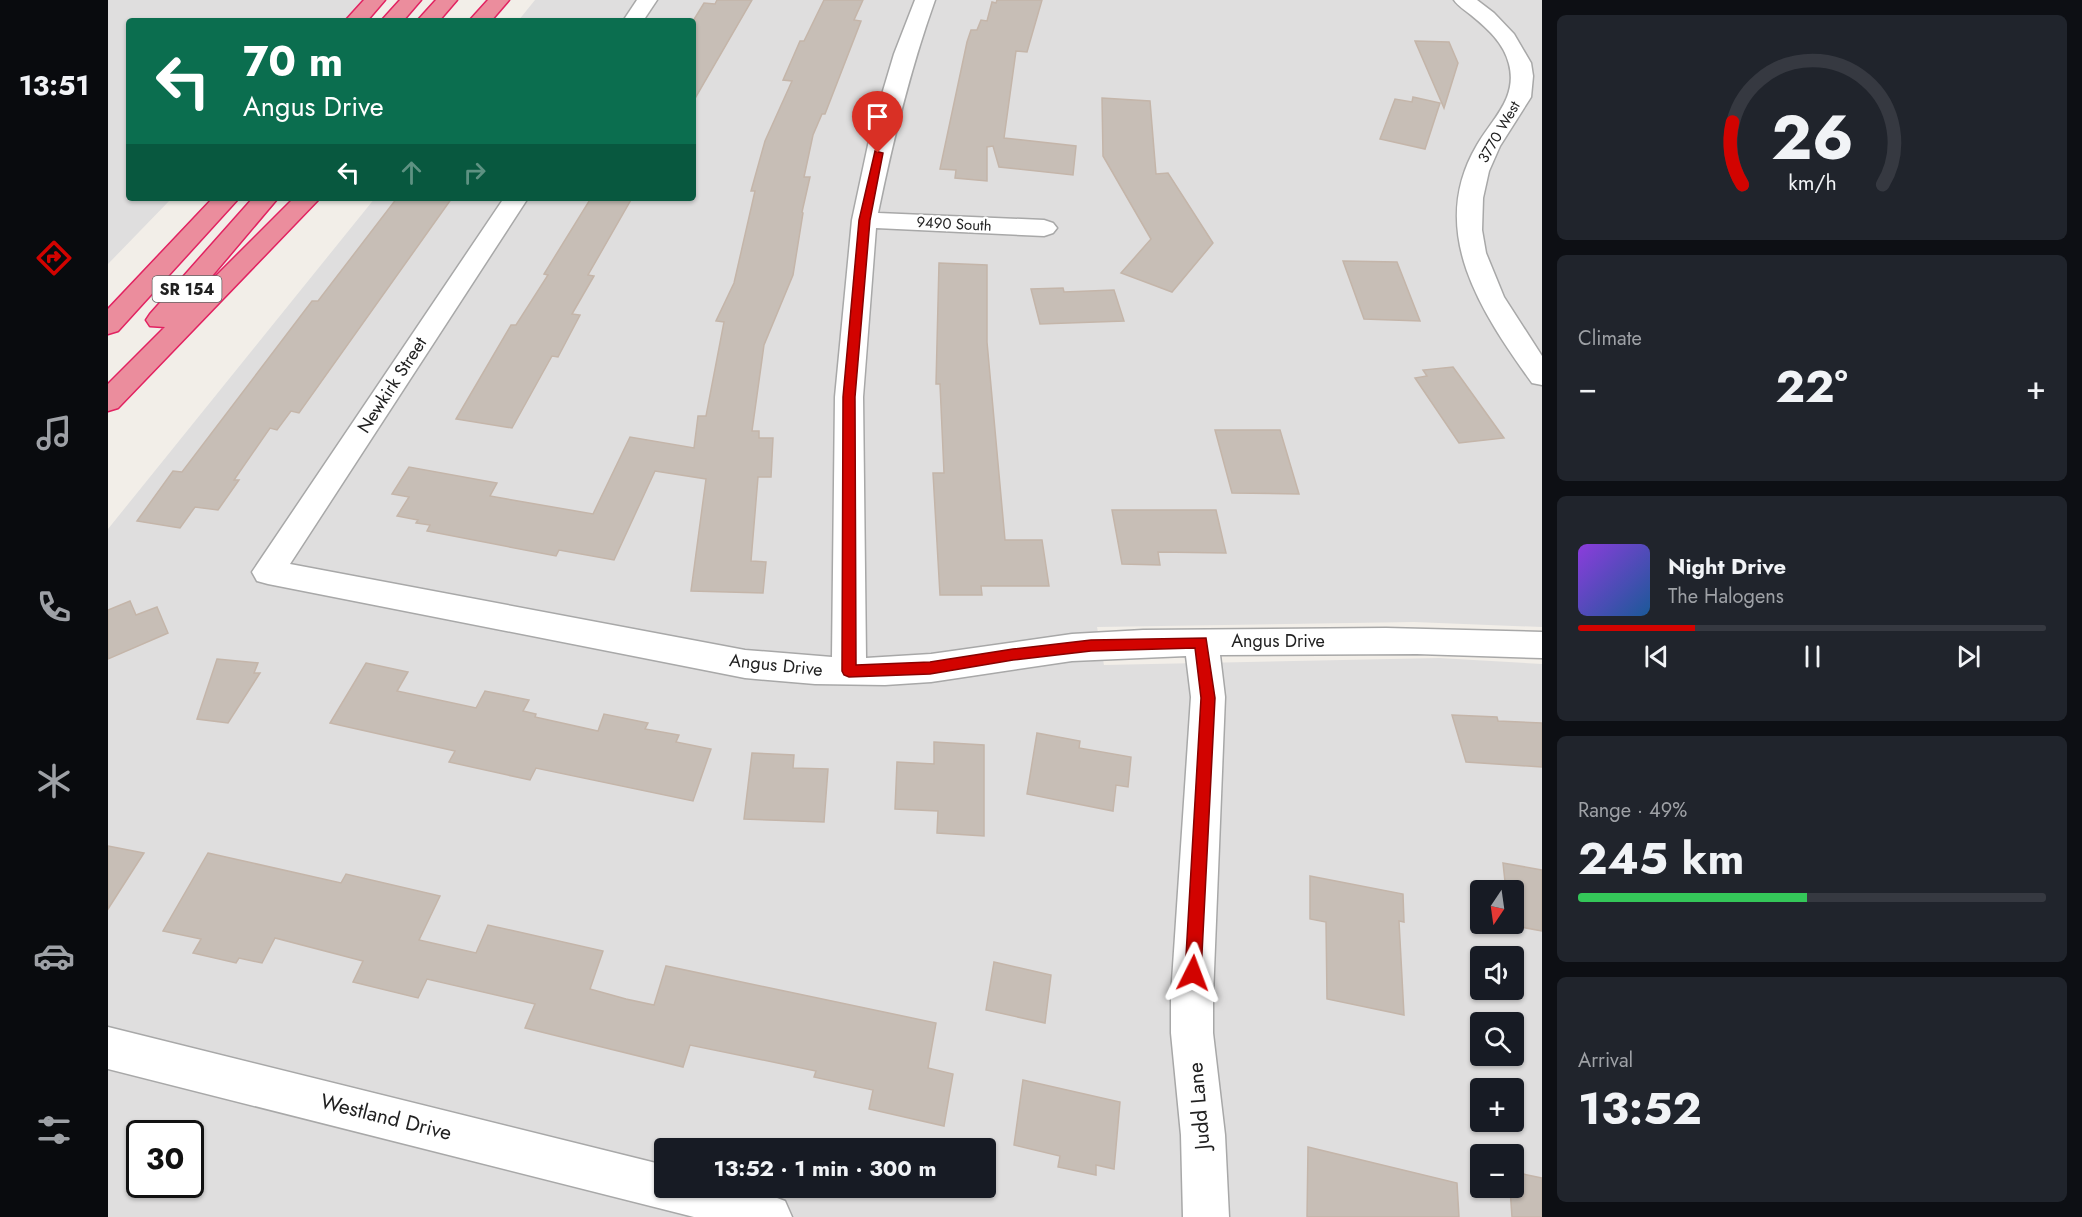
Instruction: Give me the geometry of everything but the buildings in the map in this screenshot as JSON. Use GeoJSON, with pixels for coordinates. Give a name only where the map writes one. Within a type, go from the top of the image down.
{"type":"FeatureCollection","features":[{"type":"Feature","properties":{"kind":"highway"},"geometry":{"type":"LineString","coordinates":[[358,18],[375,0]]}},
{"type":"Feature","properties":{"kind":"highway"},"geometry":{"type":"LineString","coordinates":[[394,18],[411,0]]}},
{"type":"Feature","properties":{"kind":"highway"},"geometry":{"type":"LineString","coordinates":[[430,18],[447,0]]}},
{"type":"Feature","properties":{"kind":"highway"},"geometry":{"type":"LineString","coordinates":[[482,18],[499,0]]}},
{"type":"Feature","properties":{"kind":"highway"},"geometry":{"type":"LineString","coordinates":[[108,303],[195,201]]}},
{"type":"Feature","properties":{"kind":"highway","name":"SR 154"},"geometry":{"type":"LineString","coordinates":[[108,325],[224,201]]}},
{"type":"Feature","properties":{"kind":"highway","name":"SR 154"},"geometry":{"type":"LineString","coordinates":[[108,381],[263,201]]}},
{"type":"Feature","properties":{"kind":"highway"},"geometry":{"type":"LineString","coordinates":[[108,400],[306,201]]}},
{"type":"Feature","properties":{"kind":"street"},"geometry":{"type":"LineString","coordinates":[[635,18],[647,0]]}},
{"type":"Feature","properties":{"kind":"street"},"geometry":{"type":"LineString","coordinates":[[849,671],[849,397],[864,220],[883,131],[905,54],[925,0]]}},
{"type":"Feature","properties":{"kind":"street","name":"3770 West"},"geometry":{"type":"LineString","coordinates":[[1464,0],[1485,14],[1504,33],[1516,54],[1522,73],[1521,93],[1481,158],[1473,181],[1470,209],[1471,239],[1480,273],[1497,309],[1542,376]]}},
{"type":"Feature","properties":{"kind":"street","name":"Newkirk Street"},"geometry":{"type":"LineString","coordinates":[[268,572],[514,201]]}},
{"type":"Feature","properties":{"kind":"street","name":"9490 South"},"geometry":{"type":"LineString","coordinates":[[864,220],[1044,228]]}},
{"type":"Feature","properties":{"kind":"street","name":"Angus Drive"},"geometry":{"type":"LineString","coordinates":[[268,572],[746,664],[797,670],[930,668],[1013,654],[1091,646],[1201,642],[1368,641],[1542,645]]}},
{"type":"Feature","properties":{"kind":"street","name":"Judd Lane"},"geometry":{"type":"LineString","coordinates":[[1201,642],[1208,698],[1192,1033],[1203,1135],[1206,1217]]}},
{"type":"Feature","properties":{"kind":"street","name":"Westland Drive"},"geometry":{"type":"LineString","coordinates":[[108,1048],[654,1185]]}},
{"type":"Feature","properties":{"kind":"street","name":"Westland Drive"},"geometry":{"type":"LineString","coordinates":[[708,1198],[769,1217]]}},
{"type":"Feature","properties":{"kind":"shaded area"},"geometry":{"type":"Polygon","coordinates":[[[108,0],[364,0],[347,18],[126,18],[126,201],[169,201],[108,264],[108,0]]]}},
{"type":"Feature","properties":{"kind":"shaded area"},"geometry":{"type":"Polygon","coordinates":[[[535,0],[1542,0],[1542,627],[1414,622],[1097,627],[1104,665],[1439,658],[1542,664],[1542,1217],[108,1217],[108,529],[373,201],[696,201],[696,18],[520,18],[535,0]]]}},
{"type":"Feature","properties":{"kind":"route"},"geometry":{"type":"LineString","coordinates":[[878,153],[864,220],[849,397],[847,636],[849,671],[930,668],[1013,654],[1091,646],[1201,642],[1208,698],[1193,973]]}}]}
